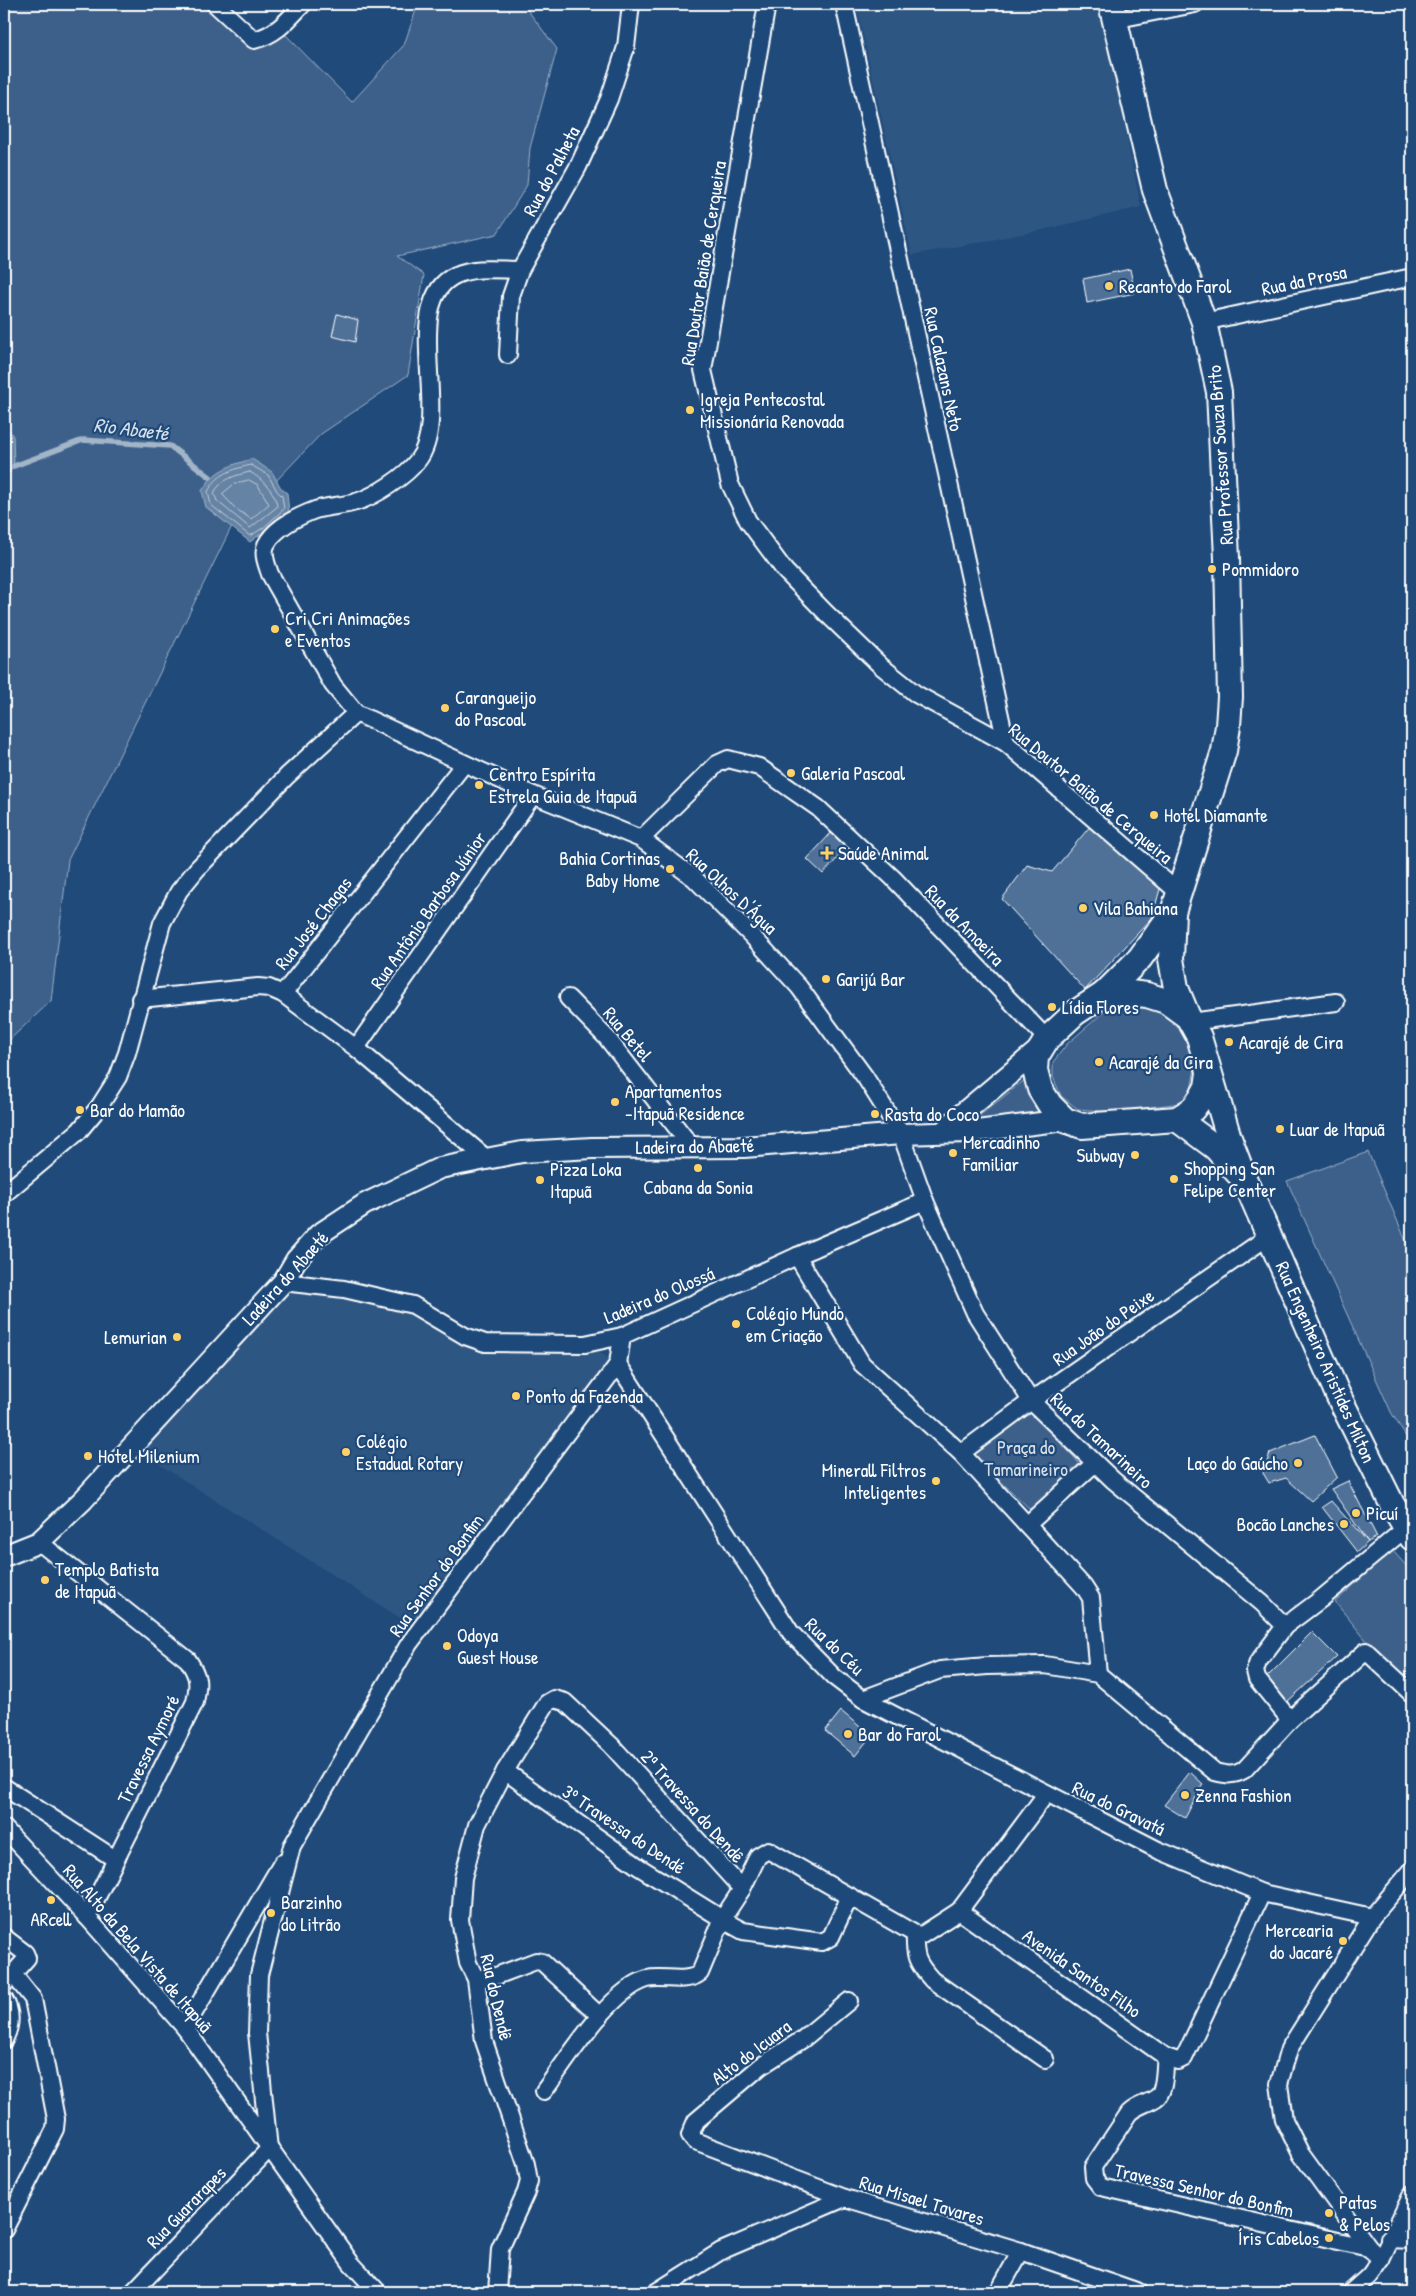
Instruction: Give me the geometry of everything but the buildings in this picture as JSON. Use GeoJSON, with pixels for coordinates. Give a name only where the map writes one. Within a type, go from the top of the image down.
{"type":"FeatureCollection","features":[{"type":"Feature","properties":{"kind":"main road","name":"Rua Professor Souza Brito"},"geometry":{"type":"LineString","coordinates":[[1112,12],[1155,190],[1204,322],[1219,392],[1227,558],[1230,697],[1224,751],[1176,902],[1171,959],[1176,988],[1189,1020]]}},
{"type":"Feature","properties":{"kind":"main road","name":"Rua Professor Souza Brito"},"geometry":{"type":"LineString","coordinates":[[1104,994],[1140,958],[1176,902]]}},
{"type":"Feature","properties":{"kind":"main road"},"geometry":{"type":"LineString","coordinates":[[1120,992],[1147,995],[1166,1001],[1189,1020],[1199,1037],[1209,1073],[1206,1087],[1193,1109],[1177,1119],[1082,1126],[1065,1120],[1050,1105],[1040,1089],[1035,1070],[1036,1057],[1044,1043],[1075,1013],[1104,994],[1120,992]]}},
{"type":"Feature","properties":{"kind":"main road","name":"Rua Engenheiro Aristides Milton"},"geometry":{"type":"LineString","coordinates":[[1209,1073],[1246,1182],[1336,1391],[1409,1533]]}},
{"type":"Feature","properties":{"kind":"main road","name":"Rua Engenheiro Aristides Milton"},"geometry":{"type":"LineString","coordinates":[[1177,1119],[1216,1148],[1246,1182]]}},
{"type":"Feature","properties":{"kind":"street"},"geometry":{"type":"LineString","coordinates":[[214,4],[254,40],[265,37],[279,29],[303,4]]}},
{"type":"Feature","properties":{"kind":"street","name":"Rua do Palheta"},"geometry":{"type":"LineString","coordinates":[[508,355],[511,296],[520,270],[578,167],[609,99],[626,47],[631,4]]}},
{"type":"Feature","properties":{"kind":"street","name":"Rua Doutor Baião de Cerqueira"},"geometry":{"type":"LineString","coordinates":[[767,4],[703,370],[730,484],[748,521],[785,570],[881,666],[916,694],[1006,743],[1176,902]]}},
{"type":"Feature","properties":{"kind":"street","name":"Rua Calazans Neto"},"geometry":{"type":"LineString","coordinates":[[844,4],[1006,743]]}},
{"type":"Feature","properties":{"kind":"street"},"geometry":{"type":"LineString","coordinates":[[1112,12],[1195,4]]}},
{"type":"Feature","properties":{"kind":"street"},"geometry":{"type":"LineString","coordinates":[[4,1194],[79,1131],[99,1107],[118,1076],[128,1053],[140,999],[162,923],[179,891],[197,868],[287,776],[356,713],[332,685],[270,574],[265,560],[265,546],[275,534],[290,522],[316,510],[357,502],[400,478],[419,459],[428,440],[431,410],[428,321],[437,291],[455,275],[478,269],[520,270]]}},
{"type":"Feature","properties":{"kind":"street","name":"Rua da Prosa"},"geometry":{"type":"LineString","coordinates":[[1204,322],[1412,277]]}},
{"type":"Feature","properties":{"kind":"street","name":"Rua Olhos D'Água"},"geometry":{"type":"LineString","coordinates":[[356,713],[533,795],[641,839],[694,878],[752,936],[799,987],[865,1077],[901,1134]]}},
{"type":"Feature","properties":{"kind":"street","name":"Rua da Amoeira"},"geometry":{"type":"LineString","coordinates":[[641,839],[716,764],[728,759],[759,767],[818,808],[893,878],[1044,1043]]}},
{"type":"Feature","properties":{"kind":"street","name":"Rua José Chagas"},"geometry":{"type":"LineString","coordinates":[[140,999],[258,987],[269,988],[283,994],[464,764]]}},
{"type":"Feature","properties":{"kind":"street","name":"Rua Antônio Barbosa Júnior"},"geometry":{"type":"LineString","coordinates":[[356,1048],[533,795]]}},
{"type":"Feature","properties":{"kind":"street"},"geometry":{"type":"LineString","coordinates":[[283,994],[356,1048],[487,1159]]}},
{"type":"Feature","properties":{"kind":"street","name":"Rua Betel"},"geometry":{"type":"LineString","coordinates":[[568,998],[608,1038],[691,1146]]}},
{"type":"Feature","properties":{"kind":"street"},"geometry":{"type":"LineString","coordinates":[[1189,1020],[1336,1002]]}},
{"type":"Feature","properties":{"kind":"street"},"geometry":{"type":"LineString","coordinates":[[943,1132],[1044,1043]]}},
{"type":"Feature","properties":{"kind":"street","name":"Ladeira do Abaeté"},"geometry":{"type":"LineString","coordinates":[[4,1556],[39,1542],[110,1473],[282,1282],[296,1260],[318,1235],[365,1204],[440,1168],[522,1152],[592,1148],[744,1147],[901,1134],[969,1132],[1065,1120]]}},
{"type":"Feature","properties":{"kind":"street","name":"Rua do Tamarineiro"},"geometry":{"type":"LineString","coordinates":[[901,1134],[925,1201],[975,1313],[1031,1401],[1120,1486],[1262,1603],[1285,1626]]}},
{"type":"Feature","properties":{"kind":"street","name":"Ladeira do Olossá"},"geometry":{"type":"LineString","coordinates":[[282,1282],[344,1289],[413,1305],[465,1336],[485,1343],[585,1344],[622,1336],[797,1256],[925,1201]]}},
{"type":"Feature","properties":{"kind":"street","name":"Rua João do Peixe"},"geometry":{"type":"LineString","coordinates":[[961,1454],[1031,1401],[1269,1236]]}},
{"type":"Feature","properties":{"kind":"street"},"geometry":{"type":"LineString","coordinates":[[797,1256],[862,1364],[961,1454],[1028,1524],[1084,1587],[1091,1598],[1098,1674],[1215,1772],[1236,1775],[1244,1770],[1290,1720],[1366,1651],[1412,1694]]}},
{"type":"Feature","properties":{"kind":"street","name":"Rua Senhor do Bonfim"},"geometry":{"type":"LineString","coordinates":[[185,2028],[408,1644],[618,1364],[622,1336]]}},
{"type":"Feature","properties":{"kind":"street","name":"Rua do Céu"},"geometry":{"type":"LineString","coordinates":[[618,1364],[791,1633],[834,1677],[863,1699],[940,1670],[988,1666],[1045,1665],[1098,1674]]}},
{"type":"Feature","properties":{"kind":"street"},"geometry":{"type":"LineString","coordinates":[[1028,1524],[1095,1463]]}},
{"type":"Feature","properties":{"kind":"street"},"geometry":{"type":"LineString","coordinates":[[1290,1720],[1257,1679],[1255,1671],[1258,1662],[1285,1626],[1409,1533]]}},
{"type":"Feature","properties":{"kind":"street","name":"Travessa Aymoré"},"geometry":{"type":"LineString","coordinates":[[39,1542],[188,1660],[197,1674],[198,1686],[195,1702],[87,1917]]}},
{"type":"Feature","properties":{"kind":"street","name":"2ª Travessa do Dendê"},"geometry":{"type":"LineString","coordinates":[[538,1717],[546,1704],[554,1699],[565,1702],[611,1745],[742,1890],[723,1918],[703,1969],[697,1976],[648,1979],[632,1986],[600,2016]]}},
{"type":"Feature","properties":{"kind":"street","name":"Rua do Gravatá"},"geometry":{"type":"LineString","coordinates":[[863,1699],[1158,1850],[1262,1892],[1372,1916]]}},
{"type":"Feature","properties":{"kind":"street","name":"Rua do Dendê"},"geometry":{"type":"LineString","coordinates":[[497,2292],[500,2248],[529,2181],[526,2164],[484,2041],[476,1979],[468,1964],[460,1920],[463,1878],[477,1825],[505,1771],[538,1717]]}},
{"type":"Feature","properties":{"kind":"street","name":"3º Travessa do Dendé"},"geometry":{"type":"LineString","coordinates":[[505,1771],[639,1867],[743,1931],[822,1942],[831,1937],[850,1896]]}},
{"type":"Feature","properties":{"kind":"street","name":"Rua Alto da Bela Vista de Itapuã"},"geometry":{"type":"LineString","coordinates":[[4,1787],[116,1859]]}},
{"type":"Feature","properties":{"kind":"street"},"geometry":{"type":"LineString","coordinates":[[742,1890],[758,1856],[768,1850],[915,1934],[922,1934],[958,1911],[1046,1794]]}},
{"type":"Feature","properties":{"kind":"street","name":"Rua Alto da Bela Vista de Itapuã"},"geometry":{"type":"LineString","coordinates":[[4,1828],[87,1917],[185,2028],[351,2263],[378,2292]]}},
{"type":"Feature","properties":{"kind":"street","name":"Rua Senhor do Bonfim"},"geometry":{"type":"LineString","coordinates":[[269,2149],[257,2033],[259,1975],[292,1846]]}},
{"type":"Feature","properties":{"kind":"street"},"geometry":{"type":"LineString","coordinates":[[1375,2253],[1301,2154],[1284,2120],[1279,2084],[1289,2048],[1372,1916],[1412,1870]]}},
{"type":"Feature","properties":{"kind":"street"},"geometry":{"type":"LineString","coordinates":[[1166,2057],[1178,2061],[1184,2058],[1262,1892]]}},
{"type":"Feature","properties":{"kind":"street","name":"Avenida Santos Filho"},"geometry":{"type":"LineString","coordinates":[[958,1911],[1166,2057]]}},
{"type":"Feature","properties":{"kind":"street"},"geometry":{"type":"LineString","coordinates":[[915,1934],[914,1950],[919,1966],[932,1980],[1045,2059]]}},
{"type":"Feature","properties":{"kind":"street"},"geometry":{"type":"LineString","coordinates":[[4,1937],[25,1953],[26,1960],[8,1979],[33,1999],[56,2119],[55,2129],[4,2230]]}},
{"type":"Feature","properties":{"kind":"street"},"geometry":{"type":"LineString","coordinates":[[476,1979],[496,1976],[536,1961],[542,1962],[600,2016],[544,2091]]}},
{"type":"Feature","properties":{"kind":"street"},"geometry":{"type":"LineString","coordinates":[[4,1998],[10,2008],[4,2040]]}},
{"type":"Feature","properties":{"kind":"street","name":"Alto do Icuara"},"geometry":{"type":"LineString","coordinates":[[694,2141],[690,2135],[696,2121],[761,2066],[804,2039],[849,2001]]}},
{"type":"Feature","properties":{"kind":"street","name":"Travessa Senhor do Bonfim"},"geometry":{"type":"LineString","coordinates":[[1166,2057],[1160,2093],[1156,2098],[1136,2106],[1129,2113],[1093,2167],[1094,2178],[1101,2188],[1375,2253]]}},
{"type":"Feature","properties":{"kind":"street","name":"Rua Misael Tavares"},"geometry":{"type":"LineString","coordinates":[[694,2141],[845,2198],[1020,2251],[1139,2292]]}},
{"type":"Feature","properties":{"kind":"street","name":"Rua Guararapes"},"geometry":{"type":"LineString","coordinates":[[133,2292],[269,2149]]}},
{"type":"Feature","properties":{"kind":"street"},"geometry":{"type":"LineString","coordinates":[[1351,2292],[1369,2276],[1375,2253],[1389,2239],[1412,2194]]}},
{"type":"Feature","properties":{"kind":"street"},"geometry":{"type":"LineString","coordinates":[[656,2292],[721,2251],[845,2198]]}},
{"type":"Feature","properties":{"kind":"street"},"geometry":{"type":"LineString","coordinates":[[1389,2239],[1412,2240]]}},
{"type":"Feature","properties":{"kind":"street"},"geometry":{"type":"LineString","coordinates":[[998,2292],[1020,2251]]}},
{"type":"Feature","properties":{"kind":"shaded area"},"geometry":{"type":"Polygon","coordinates":[[[856,4],[1100,4],[1141,207],[1038,231],[912,255],[856,4]]]}},
{"type":"Feature","properties":{"kind":"shaded area","name":"Colégio Estadual Rotary"},"geometry":{"type":"Polygon","coordinates":[[[283,1282],[397,1300],[477,1340],[598,1351],[618,1364],[419,1630],[132,1447],[283,1282]]]}},
{"type":"Feature","properties":{"kind":"green space"},"geometry":{"type":"Polygon","coordinates":[[[4,4],[216,4],[254,40],[286,35],[352,102],[404,45],[418,4],[523,4],[557,49],[530,148],[527,185],[497,234],[397,256],[424,275],[408,375],[321,434],[231,528],[68,860],[51,1001],[4,1045],[4,4]]]}},
{"type":"Feature","properties":{"kind":"green space"},"geometry":{"type":"Polygon","coordinates":[[[1140,999],[1165,1010],[1185,1034],[1195,1068],[1190,1096],[1181,1103],[1113,1112],[1078,1109],[1061,1096],[1053,1077],[1053,1062],[1067,1044],[1113,1004],[1140,999]]]}},
{"type":"Feature","properties":{"kind":"green space"},"geometry":{"type":"Polygon","coordinates":[[[1031,1075],[1050,1117],[975,1125],[974,1120],[1031,1075]]]}},
{"type":"Feature","properties":{"kind":"green space"},"geometry":{"type":"Polygon","coordinates":[[[1368,1152],[1412,1255],[1412,1447],[1391,1412],[1287,1181],[1368,1152]]]}},
{"type":"Feature","properties":{"kind":"green space","name":"Praça do Tamarineiro"},"geometry":{"type":"Polygon","coordinates":[[[1031,1410],[1081,1465],[1033,1512],[971,1453],[1031,1410]]]}},
{"type":"Feature","properties":{"kind":"green space"},"geometry":{"type":"Polygon","coordinates":[[[1392,1550],[1412,1572],[1412,1681],[1370,1645],[1335,1602],[1392,1550]]]}},
{"type":"Feature","properties":{"kind":"water"},"geometry":{"type":"Polygon","coordinates":[[[4,423],[13,436],[14,466],[4,480],[4,423]]]}},
{"type":"Feature","properties":{"kind":"water"},"geometry":{"type":"Polygon","coordinates":[[[252,459],[272,472],[281,488],[287,493],[289,513],[250,542],[206,507],[202,491],[212,478],[223,469],[252,459]]]}},
{"type":"Feature","properties":{"kind":"waterway","name":"Rio Abaeté"},"geometry":{"type":"LineString","coordinates":[[14,466],[83,440],[170,446],[210,477]]}},
{"type":"Feature","properties":{"kind":"place","name":"Recanto do Farol"},"geometry":{"type":"Point","coordinates":[1109,286]}},
{"type":"Feature","properties":{"kind":"place","name":"Igreja Pentecostal Missionária Renovada"},"geometry":{"type":"Point","coordinates":[690,410]}},
{"type":"Feature","properties":{"kind":"place","name":"Pommidoro"},"geometry":{"type":"Point","coordinates":[1212,569]}},
{"type":"Feature","properties":{"kind":"place","name":"Cri Cri Animações e Eventos"},"geometry":{"type":"Point","coordinates":[275,629]}},
{"type":"Feature","properties":{"kind":"place","name":"Carangueijo do Pascoal"},"geometry":{"type":"Point","coordinates":[445,708]}},
{"type":"Feature","properties":{"kind":"place","name":"Galeria Pascoal"},"geometry":{"type":"Point","coordinates":[791,773]}},
{"type":"Feature","properties":{"kind":"place","name":"Centro Espírita Estrela Guia de Itapuã"},"geometry":{"type":"Point","coordinates":[479,785]}},
{"type":"Feature","properties":{"kind":"place","name":"Hotel Diamante"},"geometry":{"type":"Point","coordinates":[1154,815]}},
{"type":"Feature","properties":{"kind":"place","name":"Saúde Animal"},"geometry":{"type":"Point","coordinates":[827,853]}},
{"type":"Feature","properties":{"kind":"place","name":"Bahia Cortinas Baby Home"},"geometry":{"type":"Point","coordinates":[670,869]}},
{"type":"Feature","properties":{"kind":"place","name":"Vila Bahiana"},"geometry":{"type":"Point","coordinates":[1083,908]}},
{"type":"Feature","properties":{"kind":"place","name":"Garijú Bar"},"geometry":{"type":"Point","coordinates":[826,979]}},
{"type":"Feature","properties":{"kind":"place","name":"Lídia Flores"},"geometry":{"type":"Point","coordinates":[1052,1007]}},
{"type":"Feature","properties":{"kind":"place","name":"Acarajé de Cira"},"geometry":{"type":"Point","coordinates":[1229,1042]}},
{"type":"Feature","properties":{"kind":"place","name":"Acarajé da Cira"},"geometry":{"type":"Point","coordinates":[1099,1062]}},
{"type":"Feature","properties":{"kind":"place","name":"Apartamentos -Itapuã Residence"},"geometry":{"type":"Point","coordinates":[615,1102]}},
{"type":"Feature","properties":{"kind":"place","name":"Bar do Mamão"},"geometry":{"type":"Point","coordinates":[80,1110]}},
{"type":"Feature","properties":{"kind":"place","name":"Rasta do Coco"},"geometry":{"type":"Point","coordinates":[875,1114]}},
{"type":"Feature","properties":{"kind":"place","name":"Luar de Itapuã"},"geometry":{"type":"Point","coordinates":[1280,1129]}},
{"type":"Feature","properties":{"kind":"place","name":"Mercadinho Familiar"},"geometry":{"type":"Point","coordinates":[953,1153]}},
{"type":"Feature","properties":{"kind":"place","name":"Subway"},"geometry":{"type":"Point","coordinates":[1135,1155]}},
{"type":"Feature","properties":{"kind":"place","name":"Cabana da Sonia"},"geometry":{"type":"Point","coordinates":[698,1168]}},
{"type":"Feature","properties":{"kind":"place","name":"Shopping San Felipe Center"},"geometry":{"type":"Point","coordinates":[1174,1179]}},
{"type":"Feature","properties":{"kind":"place","name":"Pizza Loka Itapuã"},"geometry":{"type":"Point","coordinates":[540,1180]}},
{"type":"Feature","properties":{"kind":"place","name":"Colégio Mundo em Criação"},"geometry":{"type":"Point","coordinates":[736,1324]}},
{"type":"Feature","properties":{"kind":"place","name":"Lemurian"},"geometry":{"type":"Point","coordinates":[177,1337]}},
{"type":"Feature","properties":{"kind":"place","name":"Ponto da Fazenda"},"geometry":{"type":"Point","coordinates":[516,1396]}},
{"type":"Feature","properties":{"kind":"place","name":"Colégio Estadual Rotary"},"geometry":{"type":"Point","coordinates":[346,1452]}},
{"type":"Feature","properties":{"kind":"place","name":"Hotel Milenium"},"geometry":{"type":"Point","coordinates":[88,1456]}},
{"type":"Feature","properties":{"kind":"place","name":"Laço do Gaúcho"},"geometry":{"type":"Point","coordinates":[1298,1463]}},
{"type":"Feature","properties":{"kind":"place","name":"Minerall Filtros Inteligentes"},"geometry":{"type":"Point","coordinates":[936,1481]}},
{"type":"Feature","properties":{"kind":"place","name":"Picuí"},"geometry":{"type":"Point","coordinates":[1356,1513]}},
{"type":"Feature","properties":{"kind":"place","name":"Bocão Lanches"},"geometry":{"type":"Point","coordinates":[1344,1524]}},
{"type":"Feature","properties":{"kind":"place","name":"Templo Batista de Itapuã"},"geometry":{"type":"Point","coordinates":[45,1580]}},
{"type":"Feature","properties":{"kind":"place","name":"Odoya Guest House"},"geometry":{"type":"Point","coordinates":[447,1646]}},
{"type":"Feature","properties":{"kind":"place","name":"Bar do Farol"},"geometry":{"type":"Point","coordinates":[848,1734]}},
{"type":"Feature","properties":{"kind":"place","name":"Zenna Fashion"},"geometry":{"type":"Point","coordinates":[1185,1795]}},
{"type":"Feature","properties":{"kind":"place","name":"ARcell"},"geometry":{"type":"Point","coordinates":[51,1900]}},
{"type":"Feature","properties":{"kind":"place","name":"Barzinho do Litrão"},"geometry":{"type":"Point","coordinates":[271,1913]}},
{"type":"Feature","properties":{"kind":"place","name":"Mercearia do Jacaré"},"geometry":{"type":"Point","coordinates":[1343,1941]}},
{"type":"Feature","properties":{"kind":"place","name":"Patas & Pelos"},"geometry":{"type":"Point","coordinates":[1329,2213]}},
{"type":"Feature","properties":{"kind":"place","name":"Íris Cabelos"},"geometry":{"type":"Point","coordinates":[1329,2238]}}]}
